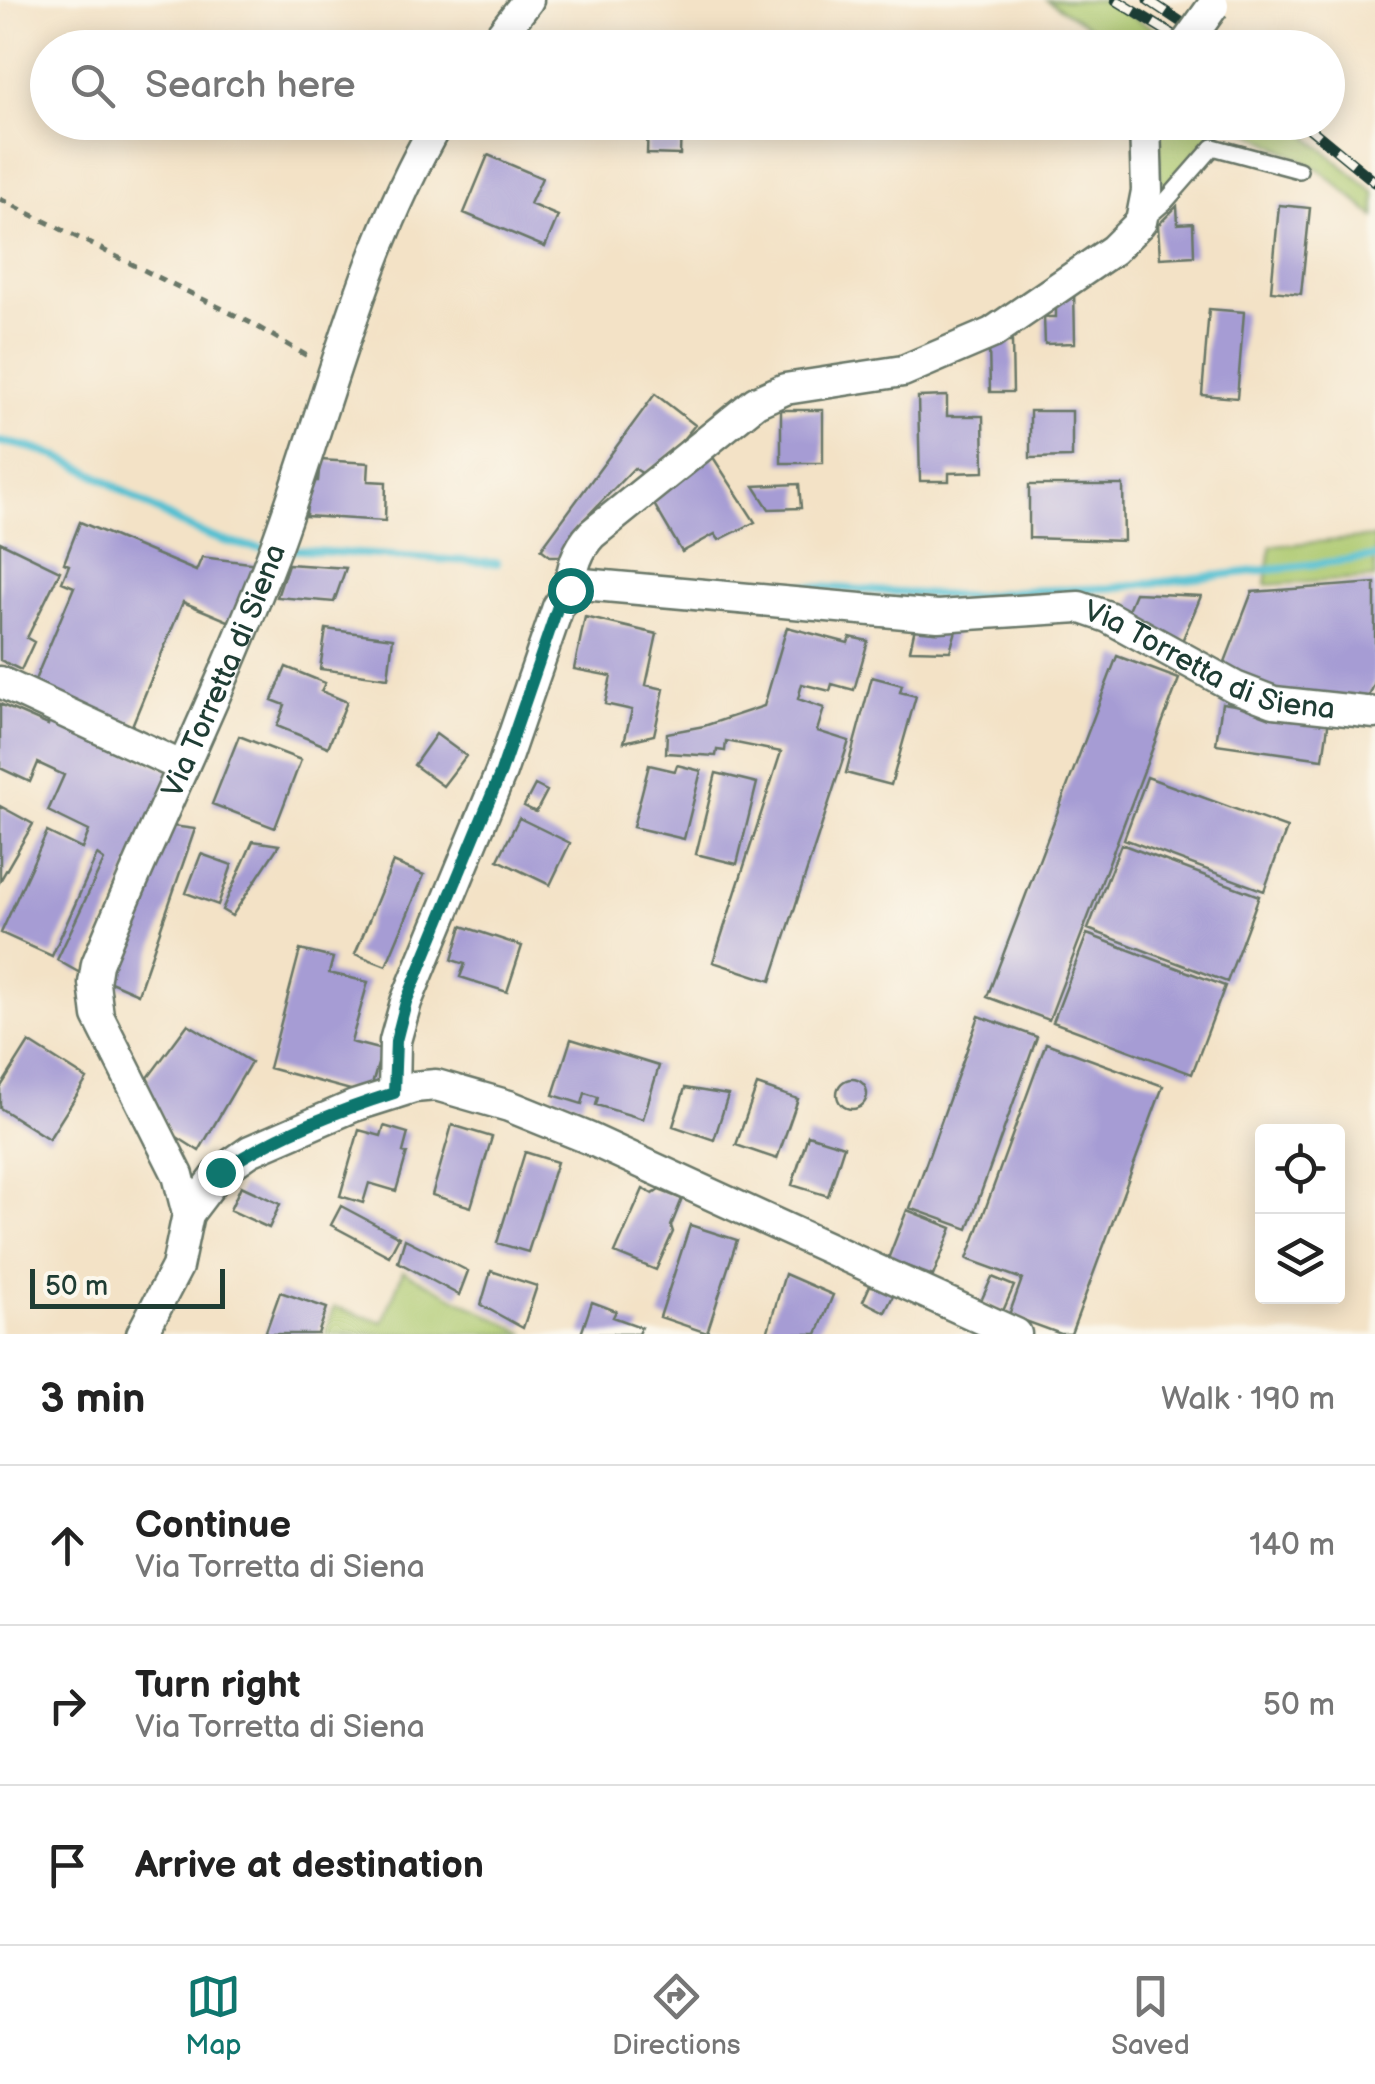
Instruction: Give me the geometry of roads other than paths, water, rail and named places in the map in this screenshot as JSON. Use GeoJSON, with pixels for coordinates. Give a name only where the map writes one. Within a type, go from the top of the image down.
{"type":"FeatureCollection","features":[{"type":"Feature","properties":{"kind":"street"},"geometry":{"type":"LineString","coordinates":[[506,30],[528,0]]}},
{"type":"Feature","properties":{"kind":"street"},"geometry":{"type":"LineString","coordinates":[[1195,30],[1212,6]]}},
{"type":"Feature","properties":{"kind":"street","name":"Via Torretta di Siena"},"geometry":{"type":"LineString","coordinates":[[188,1214],[178,1175],[98,1016],[94,983],[97,964],[276,545],[358,295],[409,172],[428,140]]}},
{"type":"Feature","properties":{"kind":"street"},"geometry":{"type":"LineString","coordinates":[[394,1093],[396,1041],[406,1002],[501,772],[558,606],[570,590],[575,560],[592,534],[756,402],[785,389],[904,371],[992,334],[1113,250],[1140,222],[1147,190],[1146,140]]}},
{"type":"Feature","properties":{"kind":"street","name":"Via Torretta di Siena"},"geometry":{"type":"LineString","coordinates":[[570,590],[582,584],[607,584],[938,616],[1079,608],[1108,616],[1234,687],[1274,702],[1375,713]]}},
{"type":"Feature","properties":{"kind":"street"},"geometry":{"type":"LineString","coordinates":[[0,682],[183,767]]}},
{"type":"Feature","properties":{"kind":"street","name":"Via Torretta di Siena"},"geometry":{"type":"LineString","coordinates":[[142,1334],[177,1267],[188,1214],[220,1172],[250,1152],[354,1106],[414,1087],[436,1086],[509,1106],[588,1138],[1016,1334]]}},
{"type":"Feature","properties":{"kind":"lane"},"geometry":{"type":"LineString","coordinates":[[1140,222],[1165,202],[1212,147],[1299,170]]}},
{"type":"Feature","properties":{"kind":"waterway"},"geometry":{"type":"LineString","coordinates":[[0,442],[68,461],[194,530],[227,542],[262,548]]}},
{"type":"Feature","properties":{"kind":"waterway"},"geometry":{"type":"LineString","coordinates":[[284,549],[497,563]]}},
{"type":"Feature","properties":{"kind":"waterway"},"geometry":{"type":"LineString","coordinates":[[776,584],[971,597],[1110,588],[1375,557]]}},
{"type":"Feature","properties":{"kind":"railway"},"geometry":{"type":"LineString","coordinates":[[1116,0],[1165,30]]}},
{"type":"Feature","properties":{"kind":"railway"},"geometry":{"type":"LineString","coordinates":[[1148,0],[1193,30]]}},
{"type":"Feature","properties":{"kind":"railway"},"geometry":{"type":"LineString","coordinates":[[1324,140],[1375,182]]}}]}
